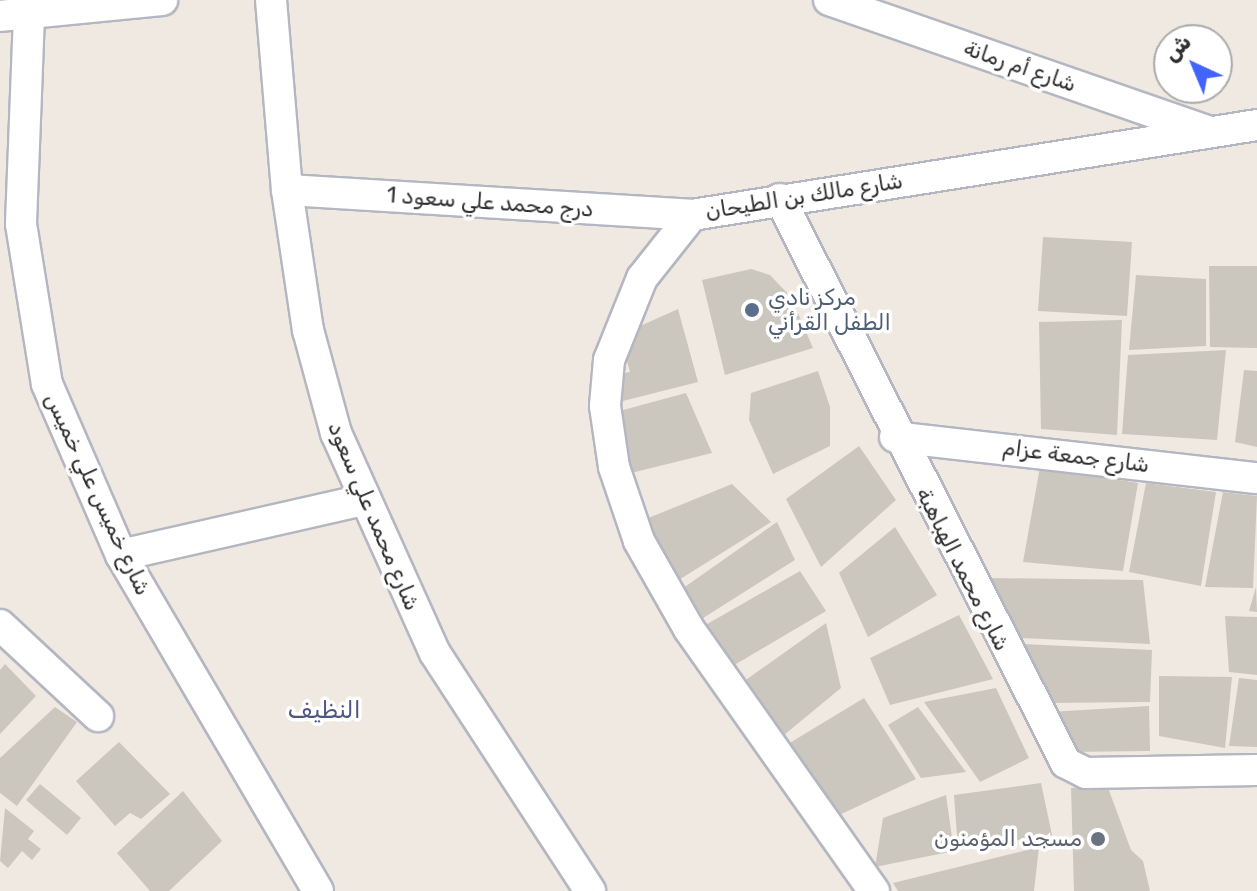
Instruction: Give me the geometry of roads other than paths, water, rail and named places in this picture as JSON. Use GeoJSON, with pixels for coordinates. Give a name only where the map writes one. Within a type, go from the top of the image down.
{"type":"FeatureCollection","features":[{"type":"Feature","properties":{"kind":"street"},"geometry":{"type":"LineString","coordinates":[[14,15],[162,0]]}},
{"type":"Feature","properties":{"kind":"street","name":"شارع محمد علي سعود"},"geometry":{"type":"LineString","coordinates":[[271,0],[287,190],[308,330],[336,433],[364,500],[477,726],[590,891]]}},
{"type":"Feature","properties":{"kind":"street","name":"شارع أم رمانة"},"geometry":{"type":"LineString","coordinates":[[829,0],[1212,132]]}},
{"type":"Feature","properties":{"kind":"street","name":"شارع خميس علي خميس"},"geometry":{"type":"LineString","coordinates":[[14,15],[21,224],[34,332],[66,435],[121,555],[315,888]]}},
{"type":"Feature","properties":{"kind":"street","name":"شارع مالك بن الطيحان"},"geometry":{"type":"LineString","coordinates":[[874,891],[689,629],[639,541],[614,467],[605,406],[616,336],[642,278],[692,215],[1257,125]]}},
{"type":"Feature","properties":{"kind":"street"},"geometry":{"type":"LineString","coordinates":[[1212,132],[1257,142]]}},
{"type":"Feature","properties":{"kind":"street","name":"درج محمد علي سعود 1"},"geometry":{"type":"LineString","coordinates":[[287,190],[692,215]]}},
{"type":"Feature","properties":{"kind":"street","name":"شارع محمد الهباهبة"},"geometry":{"type":"LineString","coordinates":[[780,199],[895,437],[1066,763],[1086,773],[1257,770]]}},
{"type":"Feature","properties":{"kind":"street","name":"شارع جمعة عزام"},"geometry":{"type":"LineString","coordinates":[[895,437],[1257,478]]}},
{"type":"Feature","properties":{"kind":"street"},"geometry":{"type":"LineString","coordinates":[[121,555],[364,500]]}},
{"type":"Feature","properties":{"kind":"street"},"geometry":{"type":"LineString","coordinates":[[0,625],[98,716]]}},
{"type":"Feature","properties":{"kind":"place","name":"مركز نادي الطفل القرأني"},"geometry":{"type":"Point","coordinates":[752,310]}},
{"type":"Feature","properties":{"kind":"place","name":"مسجد المؤمنون"},"geometry":{"type":"Point","coordinates":[1098,839]}},
{"type":"Feature","properties":{"kind":"district","name":"النظيف"},"geometry":{"type":"Point","coordinates":[324,711]}}]}
